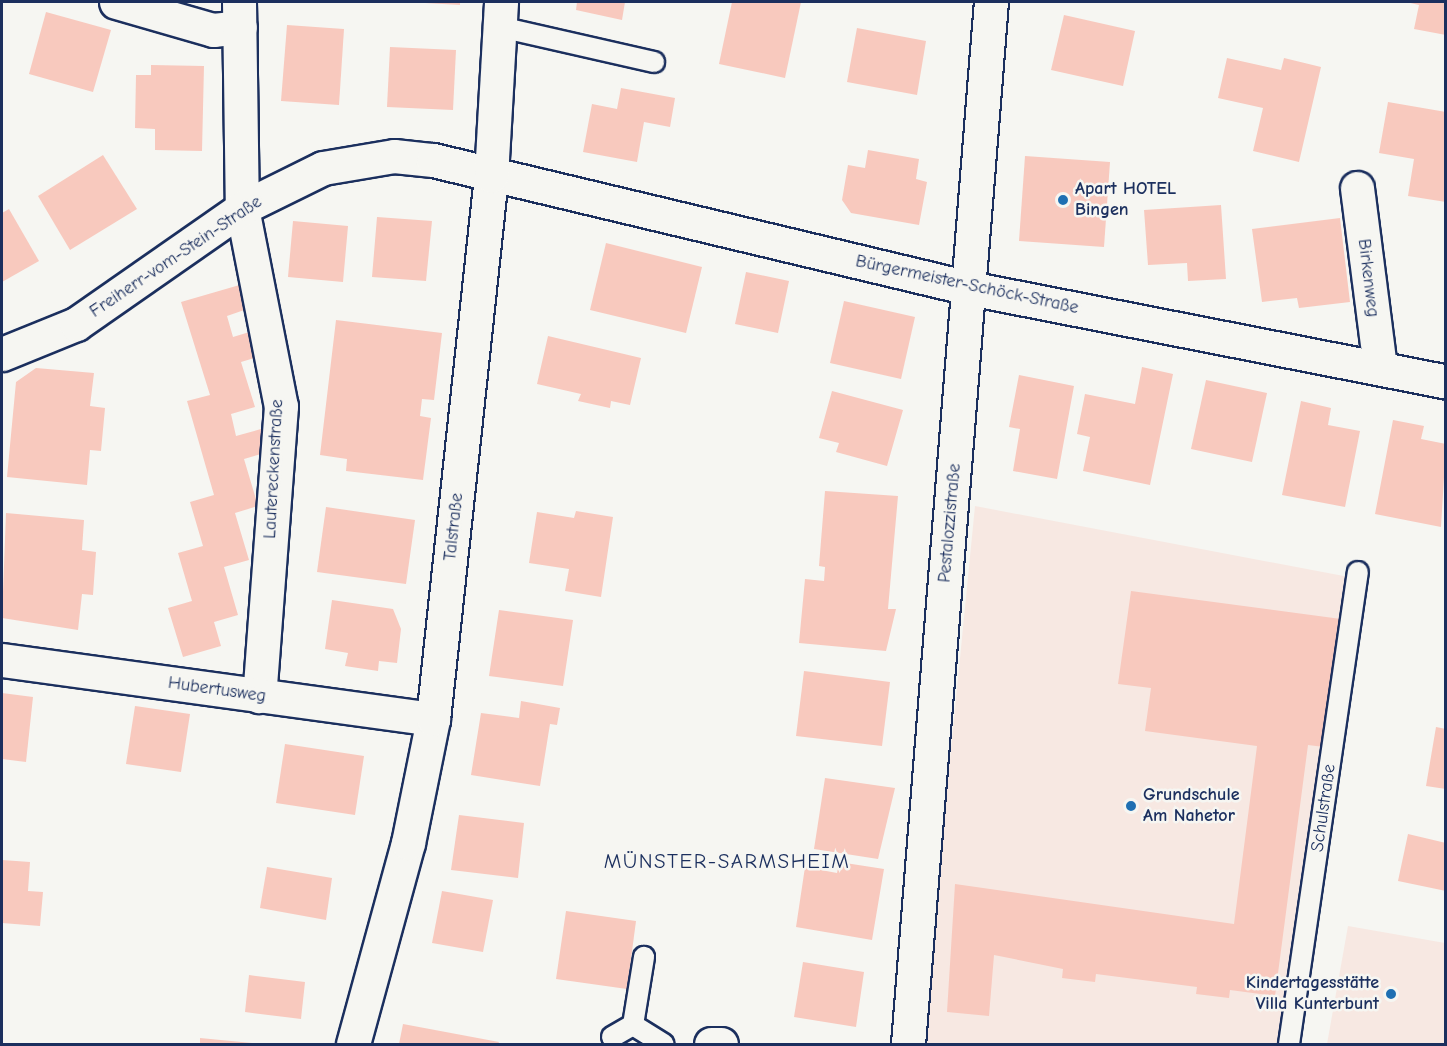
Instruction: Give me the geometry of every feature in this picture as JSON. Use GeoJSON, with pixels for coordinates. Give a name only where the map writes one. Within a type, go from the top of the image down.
{"type":"FeatureCollection","features":[{"type":"Feature","properties":{"kind":"street"},"geometry":{"type":"LineString","coordinates":[[116,2],[213,30],[240,14]]}},
{"type":"Feature","properties":{"kind":"street","name":"Pestalozzistraße"},"geometry":{"type":"LineString","coordinates":[[909,1044],[991,2]]}},
{"type":"Feature","properties":{"kind":"street","name":"Lautereckenstraße"},"geometry":{"type":"LineString","coordinates":[[240,14],[242,208],[281,406],[259,696]]}},
{"type":"Feature","properties":{"kind":"street","name":"Talstraße"},"geometry":{"type":"LineString","coordinates":[[353,1044],[408,843],[434,719],[491,176],[500,14]]}},
{"type":"Feature","properties":{"kind":"street","name":"Freiherr-vom-Stein-Straße"},"geometry":{"type":"LineString","coordinates":[[2,354],[76,324],[242,208],[323,168],[372,157],[414,157],[491,176]]}},
{"type":"Feature","properties":{"kind":"street","name":"Bürgermeister-Schöck-Straße"},"geometry":{"type":"LineString","coordinates":[[491,176],[969,288],[1446,382]]}},
{"type":"Feature","properties":{"kind":"street","name":"Birkenweg"},"geometry":{"type":"LineString","coordinates":[[1356,188],[1380,368]]}},
{"type":"Feature","properties":{"kind":"street","name":"Hubertusweg"},"geometry":{"type":"LineString","coordinates":[[2,660],[434,719]]}},
{"type":"Feature","properties":{"kind":"street"},"geometry":{"type":"LineString","coordinates":[[711,1044],[721,1044]]}},
{"type":"Feature","properties":{"kind":"lane"},"geometry":{"type":"LineString","coordinates":[[500,14],[654,62]]}},
{"type":"Feature","properties":{"kind":"lane","name":"Schulstraße"},"geometry":{"type":"LineString","coordinates":[[1289,1044],[1358,572]]}},
{"type":"Feature","properties":{"kind":"lane"},"geometry":{"type":"LineString","coordinates":[[633,1025],[644,957]]}},
{"type":"Feature","properties":{"kind":"lane"},"geometry":{"type":"LineString","coordinates":[[612,1037],[633,1025]]}},
{"type":"Feature","properties":{"kind":"lane"},"geometry":{"type":"LineString","coordinates":[[633,1025],[664,1044]]}},
{"type":"Feature","properties":{"kind":"shaded area","name":"Grundschule Am Nahetor"},"geometry":{"type":"Polygon","coordinates":[[[975,506],[1349,577],[1284,1044],[922,1044],[975,506]]]}},
{"type":"Feature","properties":{"kind":"shaded area","name":"Kindertagesstätte Villa Kunterbunt"},"geometry":{"type":"Polygon","coordinates":[[[1348,926],[1445,943],[1445,1044],[1327,1044],[1348,926]]]}},
{"type":"Feature","properties":{"kind":"building"},"geometry":{"type":"Polygon","coordinates":[[[460,2],[460,5],[425,3],[460,2]]]}},
{"type":"Feature","properties":{"kind":"building"},"geometry":{"type":"Polygon","coordinates":[[[577,2],[625,2],[622,20],[576,10],[577,2]]]}},
{"type":"Feature","properties":{"kind":"building"},"geometry":{"type":"Polygon","coordinates":[[[732,2],[801,2],[785,78],[719,64],[732,2]]]}},
{"type":"Feature","properties":{"kind":"building"},"geometry":{"type":"Polygon","coordinates":[[[1406,2],[1446,2],[1446,35],[1414,29],[1419,5],[1406,2]]]}},
{"type":"Feature","properties":{"kind":"building"},"geometry":{"type":"Polygon","coordinates":[[[46,12],[111,30],[93,92],[29,74],[46,12]]]}},
{"type":"Feature","properties":{"kind":"building"},"geometry":{"type":"Polygon","coordinates":[[[1064,15],[1135,31],[1123,86],[1051,70],[1064,15]]]}},
{"type":"Feature","properties":{"kind":"building"},"geometry":{"type":"Polygon","coordinates":[[[287,25],[344,29],[339,105],[281,101],[287,25]]]}},
{"type":"Feature","properties":{"kind":"building"},"geometry":{"type":"Polygon","coordinates":[[[857,28],[926,41],[917,95],[847,82],[857,28]]]}},
{"type":"Feature","properties":{"kind":"building"},"geometry":{"type":"Polygon","coordinates":[[[390,47],[456,50],[453,110],[387,107],[390,47]]]}},
{"type":"Feature","properties":{"kind":"building"},"geometry":{"type":"Polygon","coordinates":[[[1227,58],[1281,70],[1284,58],[1321,67],[1299,162],[1253,151],[1263,108],[1218,98],[1227,58]]]}},
{"type":"Feature","properties":{"kind":"building"},"geometry":{"type":"Polygon","coordinates":[[[151,65],[204,66],[202,151],[155,150],[155,129],[135,128],[136,75],[151,75],[151,65]]]}},
{"type":"Feature","properties":{"kind":"building"},"geometry":{"type":"Polygon","coordinates":[[[621,88],[675,98],[670,127],[644,122],[637,162],[583,152],[592,104],[617,109],[621,88]]]}},
{"type":"Feature","properties":{"kind":"building"},"geometry":{"type":"Polygon","coordinates":[[[1388,102],[1446,112],[1446,202],[1408,196],[1414,159],[1379,153],[1388,102]]]}},
{"type":"Feature","properties":{"kind":"building"},"geometry":{"type":"Polygon","coordinates":[[[868,150],[919,159],[916,179],[927,182],[919,225],[851,213],[842,200],[848,165],[865,168],[868,150]]]}},
{"type":"Feature","properties":{"kind":"building"},"geometry":{"type":"Polygon","coordinates":[[[103,155],[137,209],[70,250],[38,196],[103,155]]]}},
{"type":"Feature","properties":{"kind":"building"},"geometry":{"type":"Polygon","coordinates":[[[1025,156],[1110,162],[1104,247],[1019,241],[1025,156]]]}},
{"type":"Feature","properties":{"kind":"building"},"geometry":{"type":"Polygon","coordinates":[[[1221,205],[1226,279],[1188,281],[1187,263],[1148,265],[1144,210],[1221,205]]]}},
{"type":"Feature","properties":{"kind":"building"},"geometry":{"type":"Polygon","coordinates":[[[9,209],[39,261],[2,282],[2,213],[9,209]]]}},
{"type":"Feature","properties":{"kind":"building"},"geometry":{"type":"Polygon","coordinates":[[[377,217],[432,221],[426,281],[372,277],[377,217]]]}},
{"type":"Feature","properties":{"kind":"building"},"geometry":{"type":"Polygon","coordinates":[[[1340,218],[1350,302],[1299,308],[1297,298],[1262,302],[1252,229],[1340,218]]]}},
{"type":"Feature","properties":{"kind":"building"},"geometry":{"type":"Polygon","coordinates":[[[293,221],[348,226],[343,282],[288,277],[293,221]]]}},
{"type":"Feature","properties":{"kind":"building"},"geometry":{"type":"Polygon","coordinates":[[[606,243],[702,267],[686,333],[590,310],[606,243]]]}},
{"type":"Feature","properties":{"kind":"building"},"geometry":{"type":"Polygon","coordinates":[[[746,272],[789,281],[778,333],[735,324],[746,272]]]}},
{"type":"Feature","properties":{"kind":"building"},"geometry":{"type":"Polygon","coordinates":[[[243,284],[250,308],[227,316],[233,337],[256,330],[264,355],[241,362],[255,407],[231,414],[236,436],[261,429],[268,452],[244,459],[258,506],[235,513],[249,560],[224,567],[238,615],[214,622],[221,646],[183,657],[168,608],[192,601],[178,553],[203,546],[190,502],[214,495],[187,401],[210,395],[181,302],[243,284]]]}},
{"type":"Feature","properties":{"kind":"building"},"geometry":{"type":"Polygon","coordinates":[[[844,301],[915,317],[901,379],[830,363],[844,301]]]}},
{"type":"Feature","properties":{"kind":"building"},"geometry":{"type":"Polygon","coordinates":[[[336,320],[442,333],[434,400],[422,399],[420,416],[431,418],[423,480],[346,471],[347,459],[320,455],[336,320]]]}},
{"type":"Feature","properties":{"kind":"building"},"geometry":{"type":"Polygon","coordinates":[[[548,336],[641,358],[630,405],[611,401],[610,408],[578,401],[581,394],[537,384],[548,336]]]}},
{"type":"Feature","properties":{"kind":"building"},"geometry":{"type":"Polygon","coordinates":[[[1142,367],[1173,374],[1150,485],[1083,471],[1090,437],[1077,434],[1085,394],[1135,404],[1142,367]]]}},
{"type":"Feature","properties":{"kind":"building"},"geometry":{"type":"Polygon","coordinates":[[[36,368],[94,373],[90,406],[105,408],[101,451],[90,450],[87,485],[7,477],[16,382],[36,368]]]}},
{"type":"Feature","properties":{"kind":"building"},"geometry":{"type":"Polygon","coordinates":[[[1019,375],[1074,386],[1057,479],[1013,471],[1020,429],[1009,427],[1019,375]]]}},
{"type":"Feature","properties":{"kind":"building"},"geometry":{"type":"Polygon","coordinates":[[[1206,380],[1267,393],[1252,462],[1191,449],[1206,380]]]}},
{"type":"Feature","properties":{"kind":"building"},"geometry":{"type":"Polygon","coordinates":[[[832,391],[903,410],[887,466],[836,452],[839,443],[819,438],[832,391]]]}},
{"type":"Feature","properties":{"kind":"building"},"geometry":{"type":"Polygon","coordinates":[[[1301,401],[1331,408],[1328,425],[1360,431],[1345,507],[1282,495],[1301,401]]]}},
{"type":"Feature","properties":{"kind":"building"},"geometry":{"type":"Polygon","coordinates":[[[1393,420],[1424,426],[1421,439],[1446,444],[1441,527],[1375,514],[1393,420]]]}},
{"type":"Feature","properties":{"kind":"building"},"geometry":{"type":"Polygon","coordinates":[[[825,491],[898,496],[888,609],[896,609],[886,651],[799,643],[805,579],[824,581],[825,567],[819,566],[825,491]]]}},
{"type":"Feature","properties":{"kind":"building"},"geometry":{"type":"Polygon","coordinates":[[[326,507],[415,520],[406,584],[317,572],[326,507]]]}},
{"type":"Feature","properties":{"kind":"building"},"geometry":{"type":"Polygon","coordinates":[[[576,511],[613,517],[601,597],[565,591],[569,569],[529,563],[537,512],[574,518],[576,511]]]}},
{"type":"Feature","properties":{"kind":"building"},"geometry":{"type":"Polygon","coordinates":[[[6,513],[84,520],[82,550],[96,552],[93,595],[82,594],[78,630],[2,618],[6,513]]]}},
{"type":"Feature","properties":{"kind":"building"},"geometry":{"type":"Polygon","coordinates":[[[1131,591],[1341,619],[1324,747],[1308,745],[1275,996],[1230,990],[1229,998],[1196,994],[1197,987],[1096,974],[1095,982],[1062,978],[1063,969],[994,955],[989,1016],[947,1012],[955,884],[1234,924],[1257,746],[1145,731],[1151,688],[1118,684],[1131,591]]]}},
{"type":"Feature","properties":{"kind":"building"},"geometry":{"type":"Polygon","coordinates":[[[332,600],[393,609],[401,629],[397,663],[379,661],[378,671],[345,666],[348,653],[325,649],[332,600]]]}},
{"type":"Feature","properties":{"kind":"building"},"geometry":{"type":"Polygon","coordinates":[[[499,610],[573,620],[563,686],[489,676],[499,610]]]}},
{"type":"Feature","properties":{"kind":"building"},"geometry":{"type":"Polygon","coordinates":[[[804,671],[890,682],[882,746],[796,736],[804,671]]]}},
{"type":"Feature","properties":{"kind":"building"},"geometry":{"type":"Polygon","coordinates":[[[2,693],[33,697],[26,762],[2,759],[2,693]]]}},
{"type":"Feature","properties":{"kind":"building"},"geometry":{"type":"Polygon","coordinates":[[[521,701],[560,708],[557,725],[550,724],[540,786],[471,775],[481,713],[519,718],[521,701]]]}},
{"type":"Feature","properties":{"kind":"building"},"geometry":{"type":"Polygon","coordinates":[[[135,706],[190,714],[181,772],[126,764],[135,706]]]}},
{"type":"Feature","properties":{"kind":"building"},"geometry":{"type":"Polygon","coordinates":[[[1436,727],[1446,729],[1446,789],[1426,786],[1436,727]]]}},
{"type":"Feature","properties":{"kind":"building"},"geometry":{"type":"Polygon","coordinates":[[[285,744],[364,756],[355,815],[276,803],[285,744]]]}},
{"type":"Feature","properties":{"kind":"building"},"geometry":{"type":"Polygon","coordinates":[[[825,778],[895,788],[878,859],[814,849],[825,778]]]}},
{"type":"Feature","properties":{"kind":"building"},"geometry":{"type":"Polygon","coordinates":[[[459,815],[524,823],[518,878],[451,870],[459,815]]]}},
{"type":"Feature","properties":{"kind":"building"},"geometry":{"type":"Polygon","coordinates":[[[1408,834],[1446,843],[1446,891],[1398,881],[1408,834]]]}},
{"type":"Feature","properties":{"kind":"building"},"geometry":{"type":"Polygon","coordinates":[[[2,860],[30,862],[28,891],[43,892],[40,926],[2,923],[2,860]]]}},
{"type":"Feature","properties":{"kind":"building"},"geometry":{"type":"Polygon","coordinates":[[[839,862],[884,869],[872,940],[796,927],[805,867],[837,873],[839,862]]]}},
{"type":"Feature","properties":{"kind":"building"},"geometry":{"type":"Polygon","coordinates":[[[267,867],[332,878],[326,920],[260,908],[267,867]]]}},
{"type":"Feature","properties":{"kind":"building"},"geometry":{"type":"Polygon","coordinates":[[[442,891],[493,900],[483,952],[432,943],[442,891]]]}},
{"type":"Feature","properties":{"kind":"building"},"geometry":{"type":"Polygon","coordinates":[[[566,911],[636,921],[627,989],[556,979],[566,911]]]}},
{"type":"Feature","properties":{"kind":"building"},"geometry":{"type":"Polygon","coordinates":[[[803,962],[864,972],[856,1027],[794,1017],[803,962]]]}},
{"type":"Feature","properties":{"kind":"building"},"geometry":{"type":"Polygon","coordinates":[[[249,975],[305,982],[301,1019],[245,1012],[249,975]]]}},
{"type":"Feature","properties":{"kind":"building"},"geometry":{"type":"Polygon","coordinates":[[[403,1024],[499,1042],[498,1044],[399,1044],[403,1024]]]}},
{"type":"Feature","properties":{"kind":"building"},"geometry":{"type":"Polygon","coordinates":[[[200,1038],[252,1043],[252,1044],[200,1044],[200,1038]]]}},
{"type":"Feature","properties":{"kind":"place","name":"Apart HOTEL Bingen"},"geometry":{"type":"Point","coordinates":[1063,200]}},
{"type":"Feature","properties":{"kind":"place","name":"Grundschule Am Nahetor"},"geometry":{"type":"Point","coordinates":[1131,806]}},
{"type":"Feature","properties":{"kind":"place","name":"Kindertagesstätte Villa Kunterbunt"},"geometry":{"type":"Point","coordinates":[1391,994]}},
{"type":"Feature","properties":{"kind":"district","name":"MÜNSTER-SARMSHEIM"},"geometry":{"type":"Point","coordinates":[727,861]}}]}
